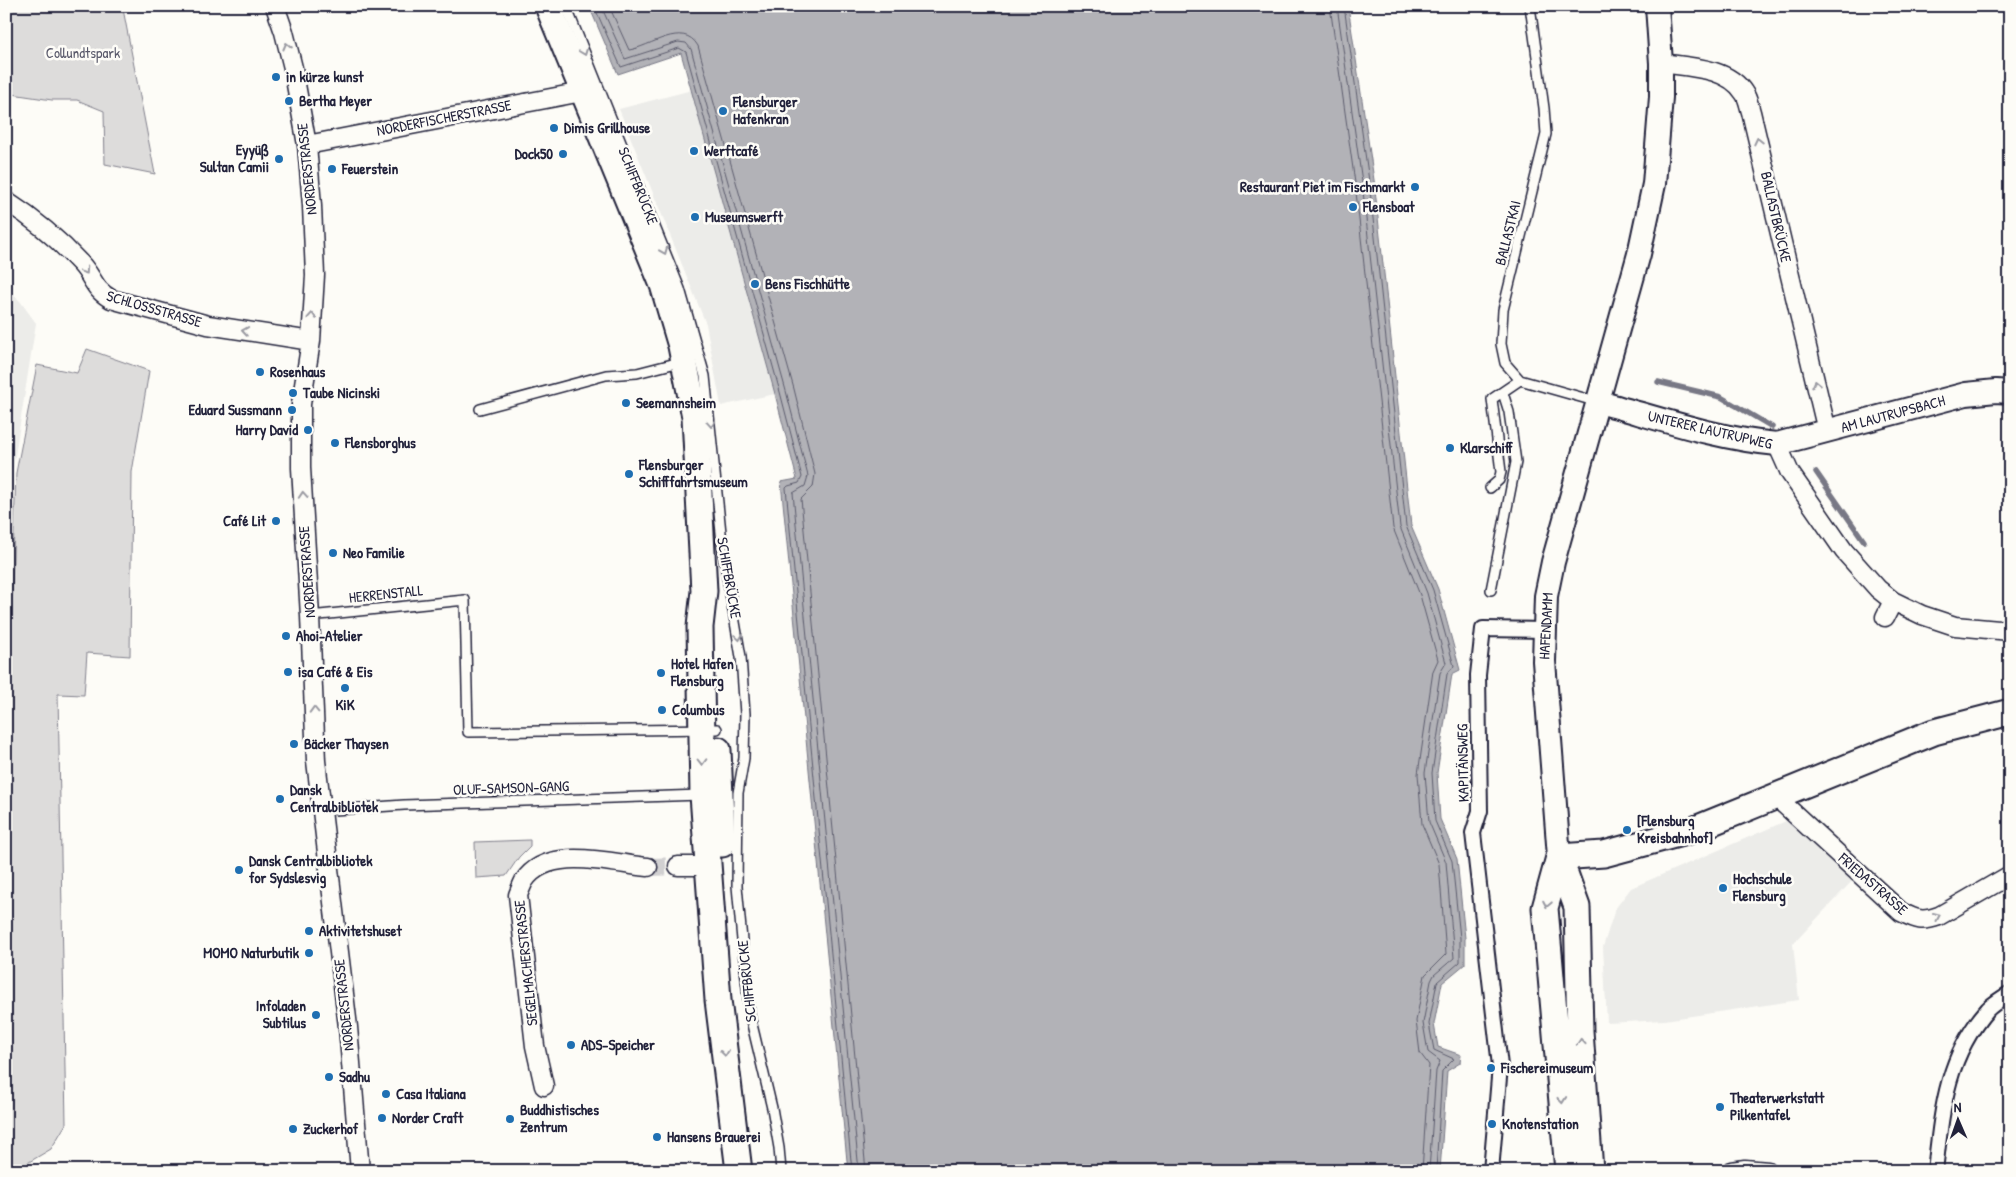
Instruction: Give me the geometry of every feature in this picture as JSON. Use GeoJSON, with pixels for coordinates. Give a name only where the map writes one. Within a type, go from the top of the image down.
{"type":"FeatureCollection","features":[{"type":"Feature","properties":{"kind":"main road","name":"SCHIFFBRÜCKE"},"geometry":{"type":"LineString","coordinates":[[548,6],[663,285],[684,361],[695,418],[704,590],[700,627],[734,1000],[756,1171]]}},
{"type":"Feature","properties":{"kind":"main road"},"geometry":{"type":"LineString","coordinates":[[1559,857],[1604,854],[1693,830],[1934,732],[2010,712]]}},
{"type":"Feature","properties":{"kind":"main road","name":"SCHIFFBRÜCKE"},"geometry":{"type":"LineString","coordinates":[[709,729],[703,795],[707,866],[718,1000],[739,1171]]}},
{"type":"Feature","properties":{"kind":"main road","name":"HAFENDAMM"},"geometry":{"type":"LineString","coordinates":[[1559,857],[1544,908],[1568,1171]]}},
{"type":"Feature","properties":{"kind":"main road","name":"HAFENDAMM"},"geometry":{"type":"LineString","coordinates":[[1559,857],[1577,907],[1580,1031],[1590,1171]]}},
{"type":"Feature","properties":{"kind":"street","name":"NORDERSTRASSE"},"geometry":{"type":"LineString","coordinates":[[274,6],[284,32],[293,68],[307,145],[315,275],[310,340],[301,404],[301,468],[316,761],[348,1027],[360,1171]]}},
{"type":"Feature","properties":{"kind":"street"},"geometry":{"type":"LineString","coordinates":[[1599,402],[1640,254],[1654,184],[1661,97],[1657,6]]}},
{"type":"Feature","properties":{"kind":"street","name":"BALLASTBRÜCKE"},"geometry":{"type":"LineString","coordinates":[[1661,63],[1716,72],[1736,83],[1745,94],[1751,112],[1828,432]]}},
{"type":"Feature","properties":{"kind":"street","name":"NORDERFISCHERSTRASSE"},"geometry":{"type":"LineString","coordinates":[[307,145],[582,92]]}},
{"type":"Feature","properties":{"kind":"street","name":"SCHLOSSSTRASSE"},"geometry":{"type":"LineString","coordinates":[[6,201],[33,219],[68,251],[83,266],[100,292],[111,299],[208,325],[310,340]]}},
{"type":"Feature","properties":{"kind":"street","name":"AM LAUTRUPSBACH"},"geometry":{"type":"LineString","coordinates":[[1777,444],[1966,394],[1996,391],[2010,392]]}},
{"type":"Feature","properties":{"kind":"street","name":"UNTERER LAUTRUPWEG"},"geometry":{"type":"LineString","coordinates":[[1599,402],[1711,433],[1752,442],[1777,444],[1790,473],[1844,551],[1878,589],[1889,609],[1922,615],[1954,626],[2010,631]]}},
{"type":"Feature","properties":{"kind":"street","name":"HAFENDAMM"},"geometry":{"type":"LineString","coordinates":[[1559,857],[1544,661],[1546,596],[1553,562],[1599,402]]}},
{"type":"Feature","properties":{"kind":"street","name":"KAPITÄNSWEG"},"geometry":{"type":"LineString","coordinates":[[1491,1171],[1505,1066],[1492,956],[1473,833],[1480,811],[1478,675],[1483,629],[1544,630]]}},
{"type":"Feature","properties":{"kind":"street","name":"FRIEDASTRASSE"},"geometry":{"type":"LineString","coordinates":[[1775,796],[1901,912],[1918,920],[1929,920],[1939,916],[2010,875]]}},
{"type":"Feature","properties":{"kind":"street","name":"SEGELMACHERSTRASSE"},"geometry":{"type":"LineString","coordinates":[[544,1086],[535,1046],[518,895],[525,879],[542,866],[557,860],[583,859],[648,867]]}},
{"type":"Feature","properties":{"kind":"street"},"geometry":{"type":"LineString","coordinates":[[678,866],[707,866]]}},
{"type":"Feature","properties":{"kind":"street"},"geometry":{"type":"LineString","coordinates":[[1935,1171],[1943,1101],[1956,1059],[1967,1039],[1989,1008],[2010,993]]}},
{"type":"Feature","properties":{"kind":"street"},"geometry":{"type":"LineString","coordinates":[[1732,1171],[1745,1169],[1768,1171]]}},
{"type":"Feature","properties":{"kind":"lane","name":"SCHIFFBRÜCKE"},"geometry":{"type":"LineString","coordinates":[[566,6],[680,289],[705,376],[723,552],[741,657],[745,714],[744,758],[738,793],[737,886],[742,940],[750,1016],[772,1108],[781,1171]]}},
{"type":"Feature","properties":{"kind":"lane","name":"BALLASTKAI"},"geometry":{"type":"LineString","coordinates":[[1520,380],[1504,363],[1501,344],[1503,310],[1546,134],[1530,6]]}},
{"type":"Feature","properties":{"kind":"lane"},"geometry":{"type":"LineString","coordinates":[[480,409],[606,375],[637,373],[684,361]]}},
{"type":"Feature","properties":{"kind":"lane"},"geometry":{"type":"LineString","coordinates":[[1490,488],[1499,480],[1501,472],[1492,399],[1520,380],[1599,402]]}},
{"type":"Feature","properties":{"kind":"lane"},"geometry":{"type":"LineString","coordinates":[[1491,590],[1516,462],[1509,412],[1503,393]]}},
{"type":"Feature","properties":{"kind":"lane","name":"HERRENSTALL"},"geometry":{"type":"LineString","coordinates":[[310,616],[465,600],[468,732],[709,729]]}},
{"type":"Feature","properties":{"kind":"lane","name":"OLUF-SAMSON-GANG"},"geometry":{"type":"LineString","coordinates":[[321,811],[404,806],[703,795]]}},
{"type":"Feature","properties":{"kind":"shaded area","name":"Museumswerft"},"geometry":{"type":"Polygon","coordinates":[[[692,90],[775,394],[721,406],[706,324],[619,109],[692,90]]]}},
{"type":"Feature","properties":{"kind":"shaded area"},"geometry":{"type":"Polygon","coordinates":[[[6,288],[20,301],[36,323],[13,468],[6,469],[6,288]]]}},
{"type":"Feature","properties":{"kind":"shaded area"},"geometry":{"type":"Polygon","coordinates":[[[1786,821],[1854,879],[1793,944],[1799,1000],[1665,1020],[1607,1023],[1603,947],[1615,909],[1631,888],[1786,821]]]}},
{"type":"Feature","properties":{"kind":"green space","name":"Collundtspark"},"geometry":{"type":"Polygon","coordinates":[[[6,6],[89,6],[123,9],[155,174],[105,164],[104,111],[77,100],[52,100],[12,94],[6,46],[6,6]]]}},
{"type":"Feature","properties":{"kind":"green space"},"geometry":{"type":"Polygon","coordinates":[[[87,349],[149,371],[132,472],[130,656],[87,653],[84,695],[58,694],[66,1124],[51,1149],[24,1165],[6,1169],[6,754],[16,473],[37,365],[77,373],[87,349]]]}},
{"type":"Feature","properties":{"kind":"green space"},"geometry":{"type":"Polygon","coordinates":[[[530,840],[530,846],[519,857],[506,876],[476,878],[475,842],[530,840]]]}},
{"type":"Feature","properties":{"kind":"water"},"geometry":{"type":"Polygon","coordinates":[[[589,6],[1348,6],[1374,180],[1411,526],[1438,589],[1460,670],[1452,674],[1437,773],[1440,819],[1457,859],[1465,938],[1465,964],[1442,983],[1434,1024],[1438,1047],[1461,1055],[1460,1063],[1447,1071],[1440,1171],[848,1171],[781,482],[797,479],[681,53],[618,74],[589,6]]]}},
{"type":"Feature","properties":{"kind":"waterway"},"geometry":{"type":"LineString","coordinates":[[1658,382],[1721,397],[1772,427]]}},
{"type":"Feature","properties":{"kind":"waterway"},"geometry":{"type":"LineString","coordinates":[[1816,472],[1864,541]]}},
{"type":"Feature","properties":{"kind":"tunnel"},"geometry":{"type":"LineString","coordinates":[[648,867],[678,866]]}},
{"type":"Feature","properties":{"kind":"place","name":"in kürze kunst"},"geometry":{"type":"Point","coordinates":[276,77]}},
{"type":"Feature","properties":{"kind":"place","name":"Bertha Meyer"},"geometry":{"type":"Point","coordinates":[289,101]}},
{"type":"Feature","properties":{"kind":"place","name":"Flensburger Hafenkran"},"geometry":{"type":"Point","coordinates":[723,111]}},
{"type":"Feature","properties":{"kind":"place","name":"Dimis Grillhouse"},"geometry":{"type":"Point","coordinates":[554,128]}},
{"type":"Feature","properties":{"kind":"place","name":"Werftcafé"},"geometry":{"type":"Point","coordinates":[694,151]}},
{"type":"Feature","properties":{"kind":"place","name":"Dock50"},"geometry":{"type":"Point","coordinates":[563,154]}},
{"type":"Feature","properties":{"kind":"place","name":"Eyyüß Sultan Camii"},"geometry":{"type":"Point","coordinates":[279,159]}},
{"type":"Feature","properties":{"kind":"place","name":"Feuerstein"},"geometry":{"type":"Point","coordinates":[332,169]}},
{"type":"Feature","properties":{"kind":"place","name":"Restaurant Piet im Fischmarkt"},"geometry":{"type":"Point","coordinates":[1415,187]}},
{"type":"Feature","properties":{"kind":"place","name":"Flensboat"},"geometry":{"type":"Point","coordinates":[1353,207]}},
{"type":"Feature","properties":{"kind":"place","name":"Museumswerft"},"geometry":{"type":"Point","coordinates":[695,217]}},
{"type":"Feature","properties":{"kind":"place","name":"Bens Fischhütte"},"geometry":{"type":"Point","coordinates":[755,284]}},
{"type":"Feature","properties":{"kind":"place","name":"Rosenhaus"},"geometry":{"type":"Point","coordinates":[260,372]}},
{"type":"Feature","properties":{"kind":"place","name":"Taube Nicinski"},"geometry":{"type":"Point","coordinates":[293,393]}},
{"type":"Feature","properties":{"kind":"place","name":"Seemannsheim"},"geometry":{"type":"Point","coordinates":[626,403]}},
{"type":"Feature","properties":{"kind":"place","name":"Eduard Sussmann"},"geometry":{"type":"Point","coordinates":[292,410]}},
{"type":"Feature","properties":{"kind":"place","name":"Harry David"},"geometry":{"type":"Point","coordinates":[308,430]}},
{"type":"Feature","properties":{"kind":"place","name":"Flensborghus"},"geometry":{"type":"Point","coordinates":[335,443]}},
{"type":"Feature","properties":{"kind":"place","name":"Klarschiff"},"geometry":{"type":"Point","coordinates":[1450,448]}},
{"type":"Feature","properties":{"kind":"place","name":"Flensburger Schifffahrtsmuseum"},"geometry":{"type":"Point","coordinates":[629,474]}},
{"type":"Feature","properties":{"kind":"place","name":"Café Lit"},"geometry":{"type":"Point","coordinates":[276,521]}},
{"type":"Feature","properties":{"kind":"place","name":"Neo Familie"},"geometry":{"type":"Point","coordinates":[333,553]}},
{"type":"Feature","properties":{"kind":"place","name":"Ahoi-Atelier"},"geometry":{"type":"Point","coordinates":[286,636]}},
{"type":"Feature","properties":{"kind":"place","name":"isa Café & Eis"},"geometry":{"type":"Point","coordinates":[288,672]}},
{"type":"Feature","properties":{"kind":"place","name":"Hotel Hafen Flensburg"},"geometry":{"type":"Point","coordinates":[661,673]}},
{"type":"Feature","properties":{"kind":"place","name":"KiK"},"geometry":{"type":"Point","coordinates":[345,688]}},
{"type":"Feature","properties":{"kind":"place","name":"Columbus"},"geometry":{"type":"Point","coordinates":[662,710]}},
{"type":"Feature","properties":{"kind":"place","name":"Bäcker Thaysen"},"geometry":{"type":"Point","coordinates":[294,744]}},
{"type":"Feature","properties":{"kind":"place","name":"Dansk Centralbibliotek"},"geometry":{"type":"Point","coordinates":[280,799]}},
{"type":"Feature","properties":{"kind":"place","name":"[Flensburg Kreisbahnhof]"},"geometry":{"type":"Point","coordinates":[1627,830]}},
{"type":"Feature","properties":{"kind":"place","name":"Dansk Centralbibliotek for Sydslesvig"},"geometry":{"type":"Point","coordinates":[239,870]}},
{"type":"Feature","properties":{"kind":"place","name":"Hochschule Flensburg"},"geometry":{"type":"Point","coordinates":[1723,888]}},
{"type":"Feature","properties":{"kind":"place","name":"Aktivitetshuset"},"geometry":{"type":"Point","coordinates":[309,931]}},
{"type":"Feature","properties":{"kind":"place","name":"MOMO Naturbutik"},"geometry":{"type":"Point","coordinates":[309,953]}},
{"type":"Feature","properties":{"kind":"place","name":"Infoladen Subtilus"},"geometry":{"type":"Point","coordinates":[316,1015]}},
{"type":"Feature","properties":{"kind":"place","name":"ADS-Speicher"},"geometry":{"type":"Point","coordinates":[571,1045]}},
{"type":"Feature","properties":{"kind":"place","name":"Fischereimuseum"},"geometry":{"type":"Point","coordinates":[1491,1068]}},
{"type":"Feature","properties":{"kind":"place","name":"Sadhu"},"geometry":{"type":"Point","coordinates":[329,1077]}},
{"type":"Feature","properties":{"kind":"place","name":"Casa Italiana"},"geometry":{"type":"Point","coordinates":[386,1094]}},
{"type":"Feature","properties":{"kind":"place","name":"Theaterwerkstatt Pilkentafel"},"geometry":{"type":"Point","coordinates":[1720,1107]}},
{"type":"Feature","properties":{"kind":"place","name":"Norder Craft"},"geometry":{"type":"Point","coordinates":[382,1118]}},
{"type":"Feature","properties":{"kind":"place","name":"Buddhistisches Zentrum"},"geometry":{"type":"Point","coordinates":[510,1119]}},
{"type":"Feature","properties":{"kind":"place","name":"Knotenstation"},"geometry":{"type":"Point","coordinates":[1492,1124]}},
{"type":"Feature","properties":{"kind":"place","name":"Zuckerhof"},"geometry":{"type":"Point","coordinates":[293,1129]}},
{"type":"Feature","properties":{"kind":"place","name":"Hansens Brauerei"},"geometry":{"type":"Point","coordinates":[657,1137]}}]}
